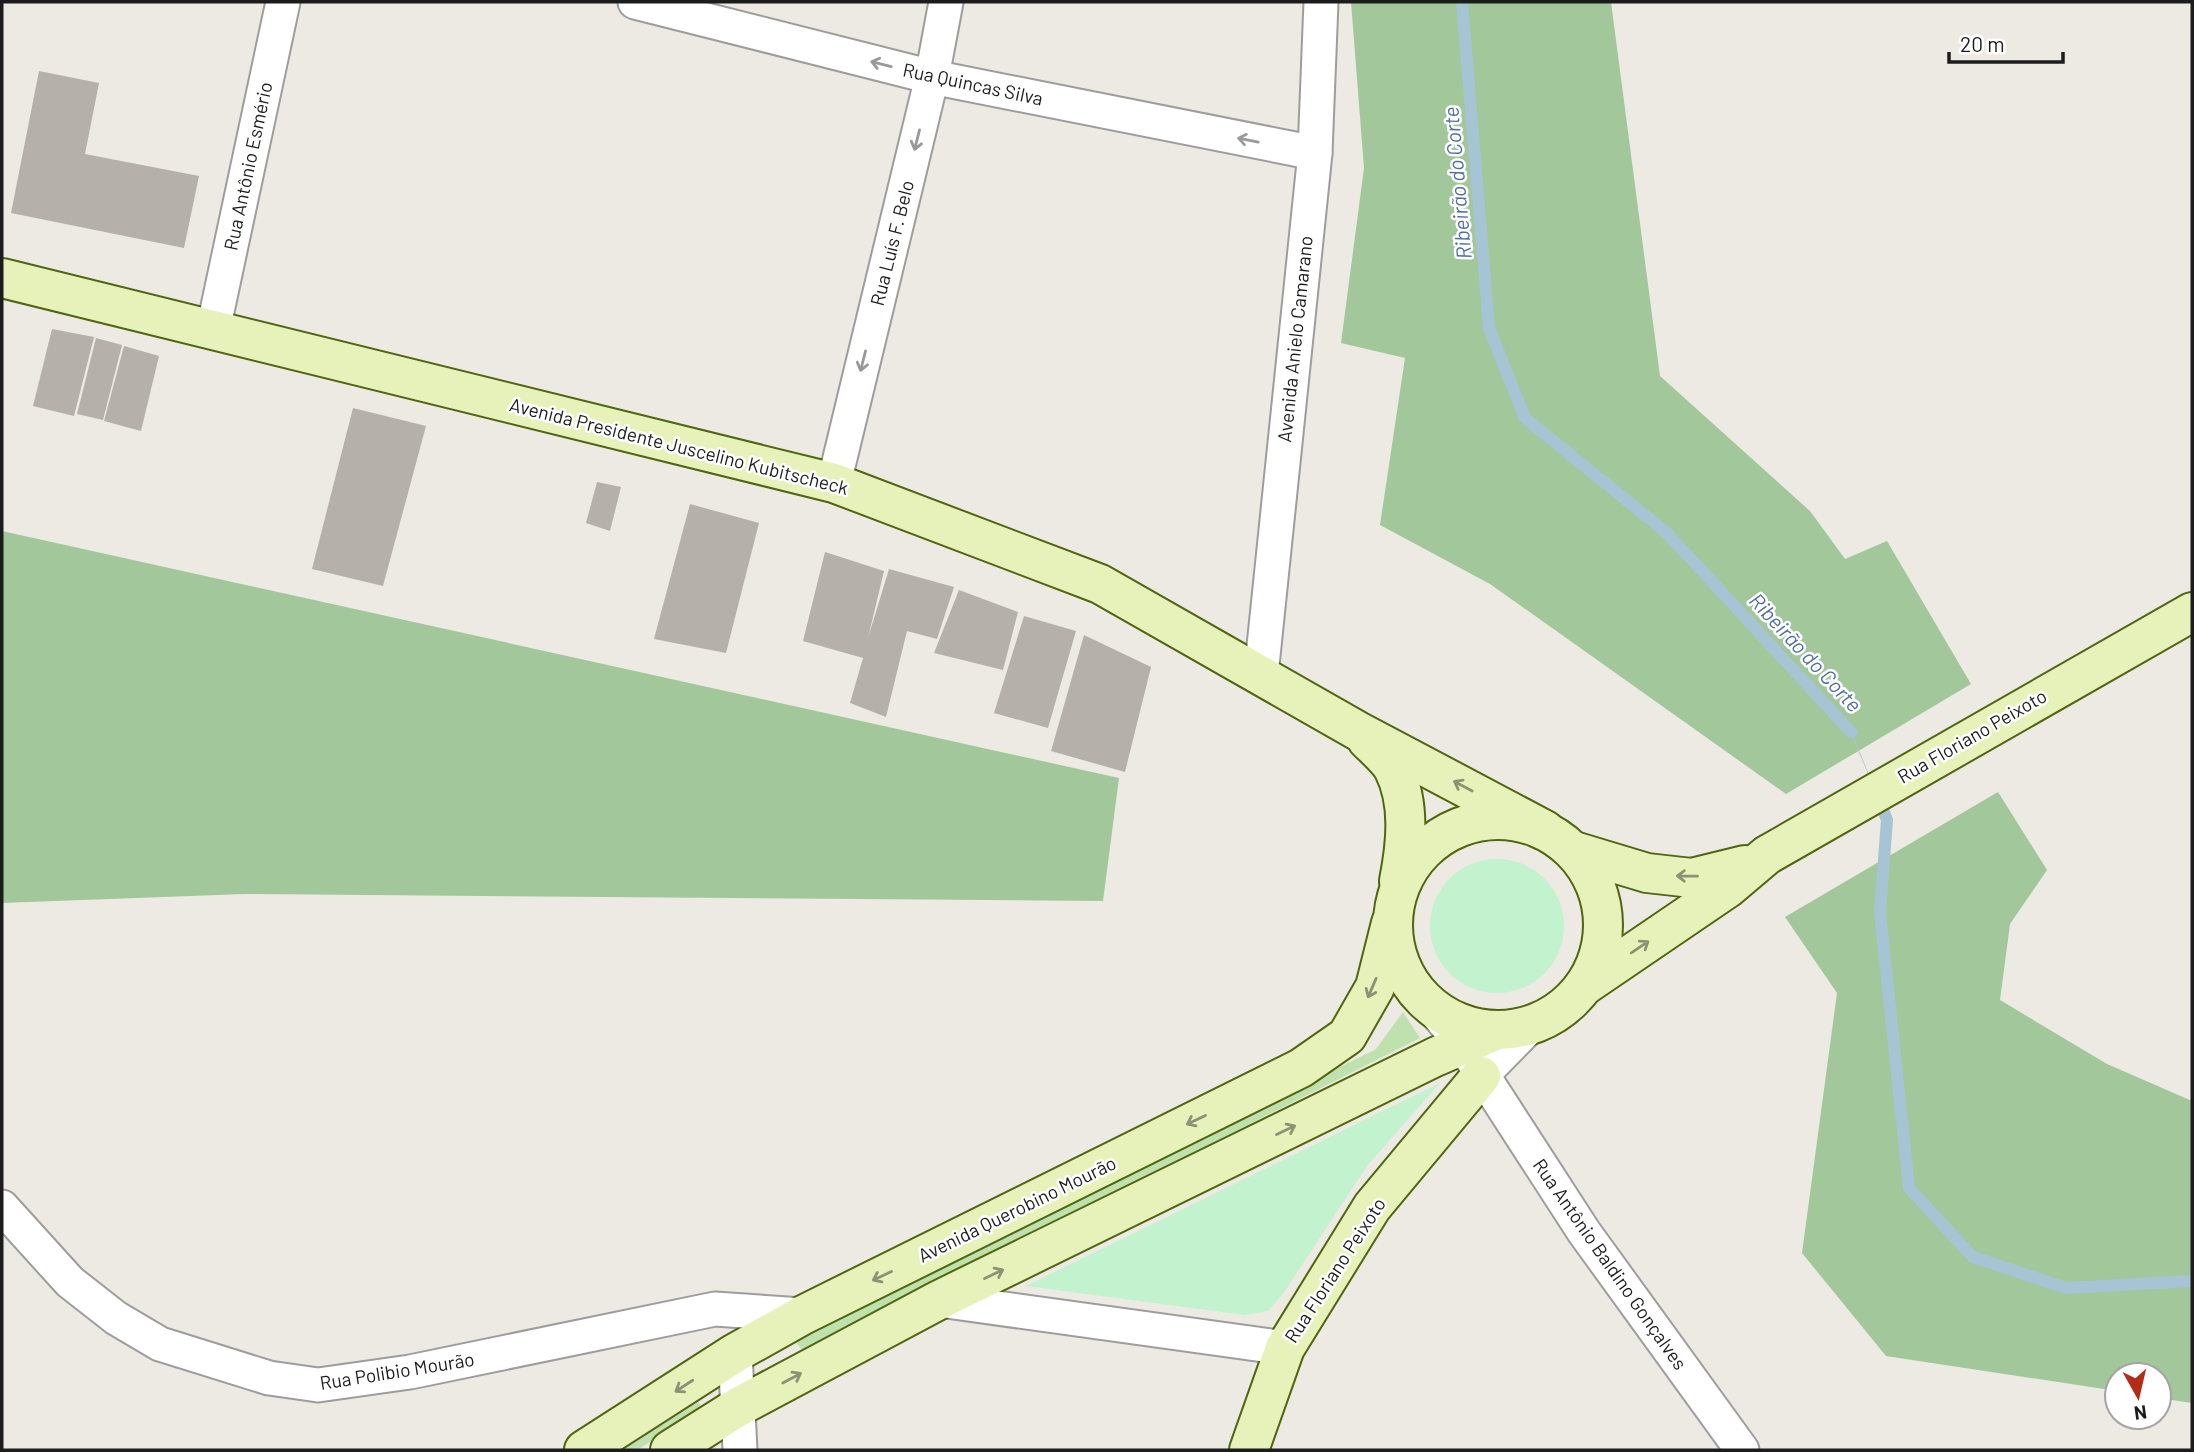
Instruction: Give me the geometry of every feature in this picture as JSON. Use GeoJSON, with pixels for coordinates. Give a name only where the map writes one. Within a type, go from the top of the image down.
{"type":"FeatureCollection","features":[{"type":"Feature","properties":{"kind":"main road","name":"Avenida Presidente Juscelino Kubitscheck"},"geometry":{"type":"LineString","coordinates":[[2,278],[834,483],[1100,584],[1358,731],[1560,841]]}},
{"type":"Feature","properties":{"kind":"main road","name":"Rua Floriano Peixoto"},"geometry":{"type":"LineString","coordinates":[[1584,986],[1728,888],[1760,859],[2192,612]]}},
{"type":"Feature","properties":{"kind":"main road","name":"Avenida Presidente Juscelino Kubitscheck"},"geometry":{"type":"LineString","coordinates":[[1358,731],[1392,768],[1400,792],[1407,842],[1394,906]]}},
{"type":"Feature","properties":{"kind":"main road"},"geometry":{"type":"LineString","coordinates":[[670,1450],[738,1406],[940,1300],[1493,1044],[1560,1010],[1584,986],[1600,953],[1604,917],[1595,882],[1560,841],[1510,820],[1473,822],[1440,836],[1413,861],[1394,906],[1396,956],[1411,986],[1434,1010],[1493,1044]]}},
{"type":"Feature","properties":{"kind":"main road","name":"Rua Floriano Peixoto"},"geometry":{"type":"LineString","coordinates":[[1560,841],[1647,873],[1692,878],[1760,859]]}},
{"type":"Feature","properties":{"kind":"main road","name":"Avenida Querobino Mourão"},"geometry":{"type":"LineString","coordinates":[[584,1450],[735,1353],[803,1315],[1301,1068],[1347,1036],[1375,987],[1394,906]]}},
{"type":"Feature","properties":{"kind":"main road","name":"Rua Floriano Peixoto"},"geometry":{"type":"LineString","coordinates":[[1249,1450],[1285,1348],[1373,1207],[1493,1044]]}},
{"type":"Feature","properties":{"kind":"street","name":"Rua Antônio Esmério"},"geometry":{"type":"LineString","coordinates":[[213,330],[283,2]]}},
{"type":"Feature","properties":{"kind":"street","name":"Rua Quincas Silva"},"geometry":{"type":"LineString","coordinates":[[635,2],[932,77],[1315,153]]}},
{"type":"Feature","properties":{"kind":"street","name":"Rua Luís F. Belo"},"geometry":{"type":"LineString","coordinates":[[834,483],[932,77],[946,2]]}},
{"type":"Feature","properties":{"kind":"street","name":"Avenida Anielo Camarano"},"geometry":{"type":"LineString","coordinates":[[1261,675],[1315,153],[1321,2]]}},
{"type":"Feature","properties":{"kind":"street","name":"Rua Antônio Baldino Gonçalves"},"geometry":{"type":"LineString","coordinates":[[1493,1044],[1584,1231],[1742,1450]]}},
{"type":"Feature","properties":{"kind":"street","name":"Rua Polibio Mourão"},"geometry":{"type":"LineString","coordinates":[[2,1207],[70,1282],[117,1318],[160,1344],[269,1378],[318,1385],[410,1372],[715,1309],[803,1315]]}},
{"type":"Feature","properties":{"kind":"street"},"geometry":{"type":"LineString","coordinates":[[940,1300],[1285,1348]]}},
{"type":"Feature","properties":{"kind":"street"},"geometry":{"type":"LineString","coordinates":[[735,1353],[740,1450]]}},
{"type":"Feature","properties":{"kind":"green space"},"geometry":{"type":"Polygon","coordinates":[[[1351,2],[1611,2],[1660,376],[1810,511],[1845,559],[1887,541],[1971,684],[1786,794],[1490,584],[1380,525],[1405,358],[1341,343],[1364,168],[1351,2]]]}},
{"type":"Feature","properties":{"kind":"green space"},"geometry":{"type":"Polygon","coordinates":[[[2,531],[1119,778],[1103,901],[244,894],[2,903],[2,531]]]}},
{"type":"Feature","properties":{"kind":"green space"},"geometry":{"type":"Polygon","coordinates":[[[1998,792],[2047,870],[2010,924],[2000,1000],[2107,1064],[2192,1101],[2192,1403],[2173,1400],[2173,1361],[2103,1361],[2103,1389],[1886,1356],[1802,1253],[1837,993],[1785,917],[1998,792]]]}},
{"type":"Feature","properties":{"kind":"green space"},"geometry":{"type":"Polygon","coordinates":[[[1497,859],[1523,864],[1545,878],[1559,900],[1564,926],[1559,952],[1545,974],[1523,988],[1497,993],[1471,988],[1449,974],[1435,952],[1430,926],[1435,900],[1449,878],[1471,864],[1497,859]]]}},
{"type":"Feature","properties":{"kind":"green space"},"geometry":{"type":"Polygon","coordinates":[[[1403,1012],[1420,1038],[802,1350],[796,1342],[1376,1049],[1403,1012]]]}},
{"type":"Feature","properties":{"kind":"green space"},"geometry":{"type":"Polygon","coordinates":[[[1440,1083],[1367,1166],[1283,1294],[1268,1311],[1245,1315],[1026,1286],[1440,1083]]]}},
{"type":"Feature","properties":{"kind":"green space"},"geometry":{"type":"Polygon","coordinates":[[[698,1402],[703,1409],[637,1450],[622,1450],[698,1402]]]}},
{"type":"Feature","properties":{"kind":"water"},"geometry":{"type":"Polygon","coordinates":[[[1462,2],[1489,328],[1525,417],[1667,533],[1851,730],[1879,799],[1850,731],[1666,534],[1524,418],[1488,328],[1462,2]]]}},
{"type":"Feature","properties":{"kind":"water"},"geometry":{"type":"Polygon","coordinates":[[[1887,820],[1880,912],[1909,1188],[1973,1257],[2066,1288],[2192,1281],[2192,1285],[2065,1291],[1970,1261],[1906,1190],[1877,912],[1887,820]]]}},
{"type":"Feature","properties":{"kind":"building"},"geometry":{"type":"Polygon","coordinates":[[[39,71],[99,83],[85,154],[199,176],[184,248],[11,213],[39,71]]]}},
{"type":"Feature","properties":{"kind":"building"},"geometry":{"type":"Polygon","coordinates":[[[52,329],[94,337],[74,416],[33,406],[52,329]]]}},
{"type":"Feature","properties":{"kind":"building"},"geometry":{"type":"Polygon","coordinates":[[[96,338],[122,345],[103,420],[77,414],[96,338]]]}},
{"type":"Feature","properties":{"kind":"building"},"geometry":{"type":"Polygon","coordinates":[[[124,346],[159,356],[141,431],[104,421],[124,346]]]}},
{"type":"Feature","properties":{"kind":"building"},"geometry":{"type":"Polygon","coordinates":[[[353,408],[426,426],[383,586],[312,569],[353,408]]]}},
{"type":"Feature","properties":{"kind":"building"},"geometry":{"type":"Polygon","coordinates":[[[597,482],[621,487],[610,531],[586,523],[597,482]]]}},
{"type":"Feature","properties":{"kind":"building"},"geometry":{"type":"Polygon","coordinates":[[[690,504],[759,523],[726,653],[654,639],[690,504]]]}},
{"type":"Feature","properties":{"kind":"building"},"geometry":{"type":"Polygon","coordinates":[[[825,552],[884,571],[868,638],[889,569],[954,587],[937,639],[907,631],[886,717],[850,703],[863,658],[803,641],[825,552]]]}},
{"type":"Feature","properties":{"kind":"building"},"geometry":{"type":"Polygon","coordinates":[[[959,590],[1018,612],[1003,670],[934,653],[959,590]]]}},
{"type":"Feature","properties":{"kind":"building"},"geometry":{"type":"Polygon","coordinates":[[[1024,616],[1076,631],[1048,728],[994,713],[1024,616]]]}},
{"type":"Feature","properties":{"kind":"building"},"geometry":{"type":"Polygon","coordinates":[[[1084,635],[1151,667],[1125,772],[1051,751],[1084,635]]]}},
{"type":"Feature","properties":{"kind":"waterway","name":"Ribeirão do Corte"},"geometry":{"type":"LineString","coordinates":[[1462,2],[1489,328],[1525,418],[1667,533],[1851,732]]}},
{"type":"Feature","properties":{"kind":"waterway","name":"Ribeirão do Corte"},"geometry":{"type":"LineString","coordinates":[[1878,797],[1887,820],[1880,912],[1909,1188],[1973,1257],[2066,1288],[2192,1281]]}}]}
